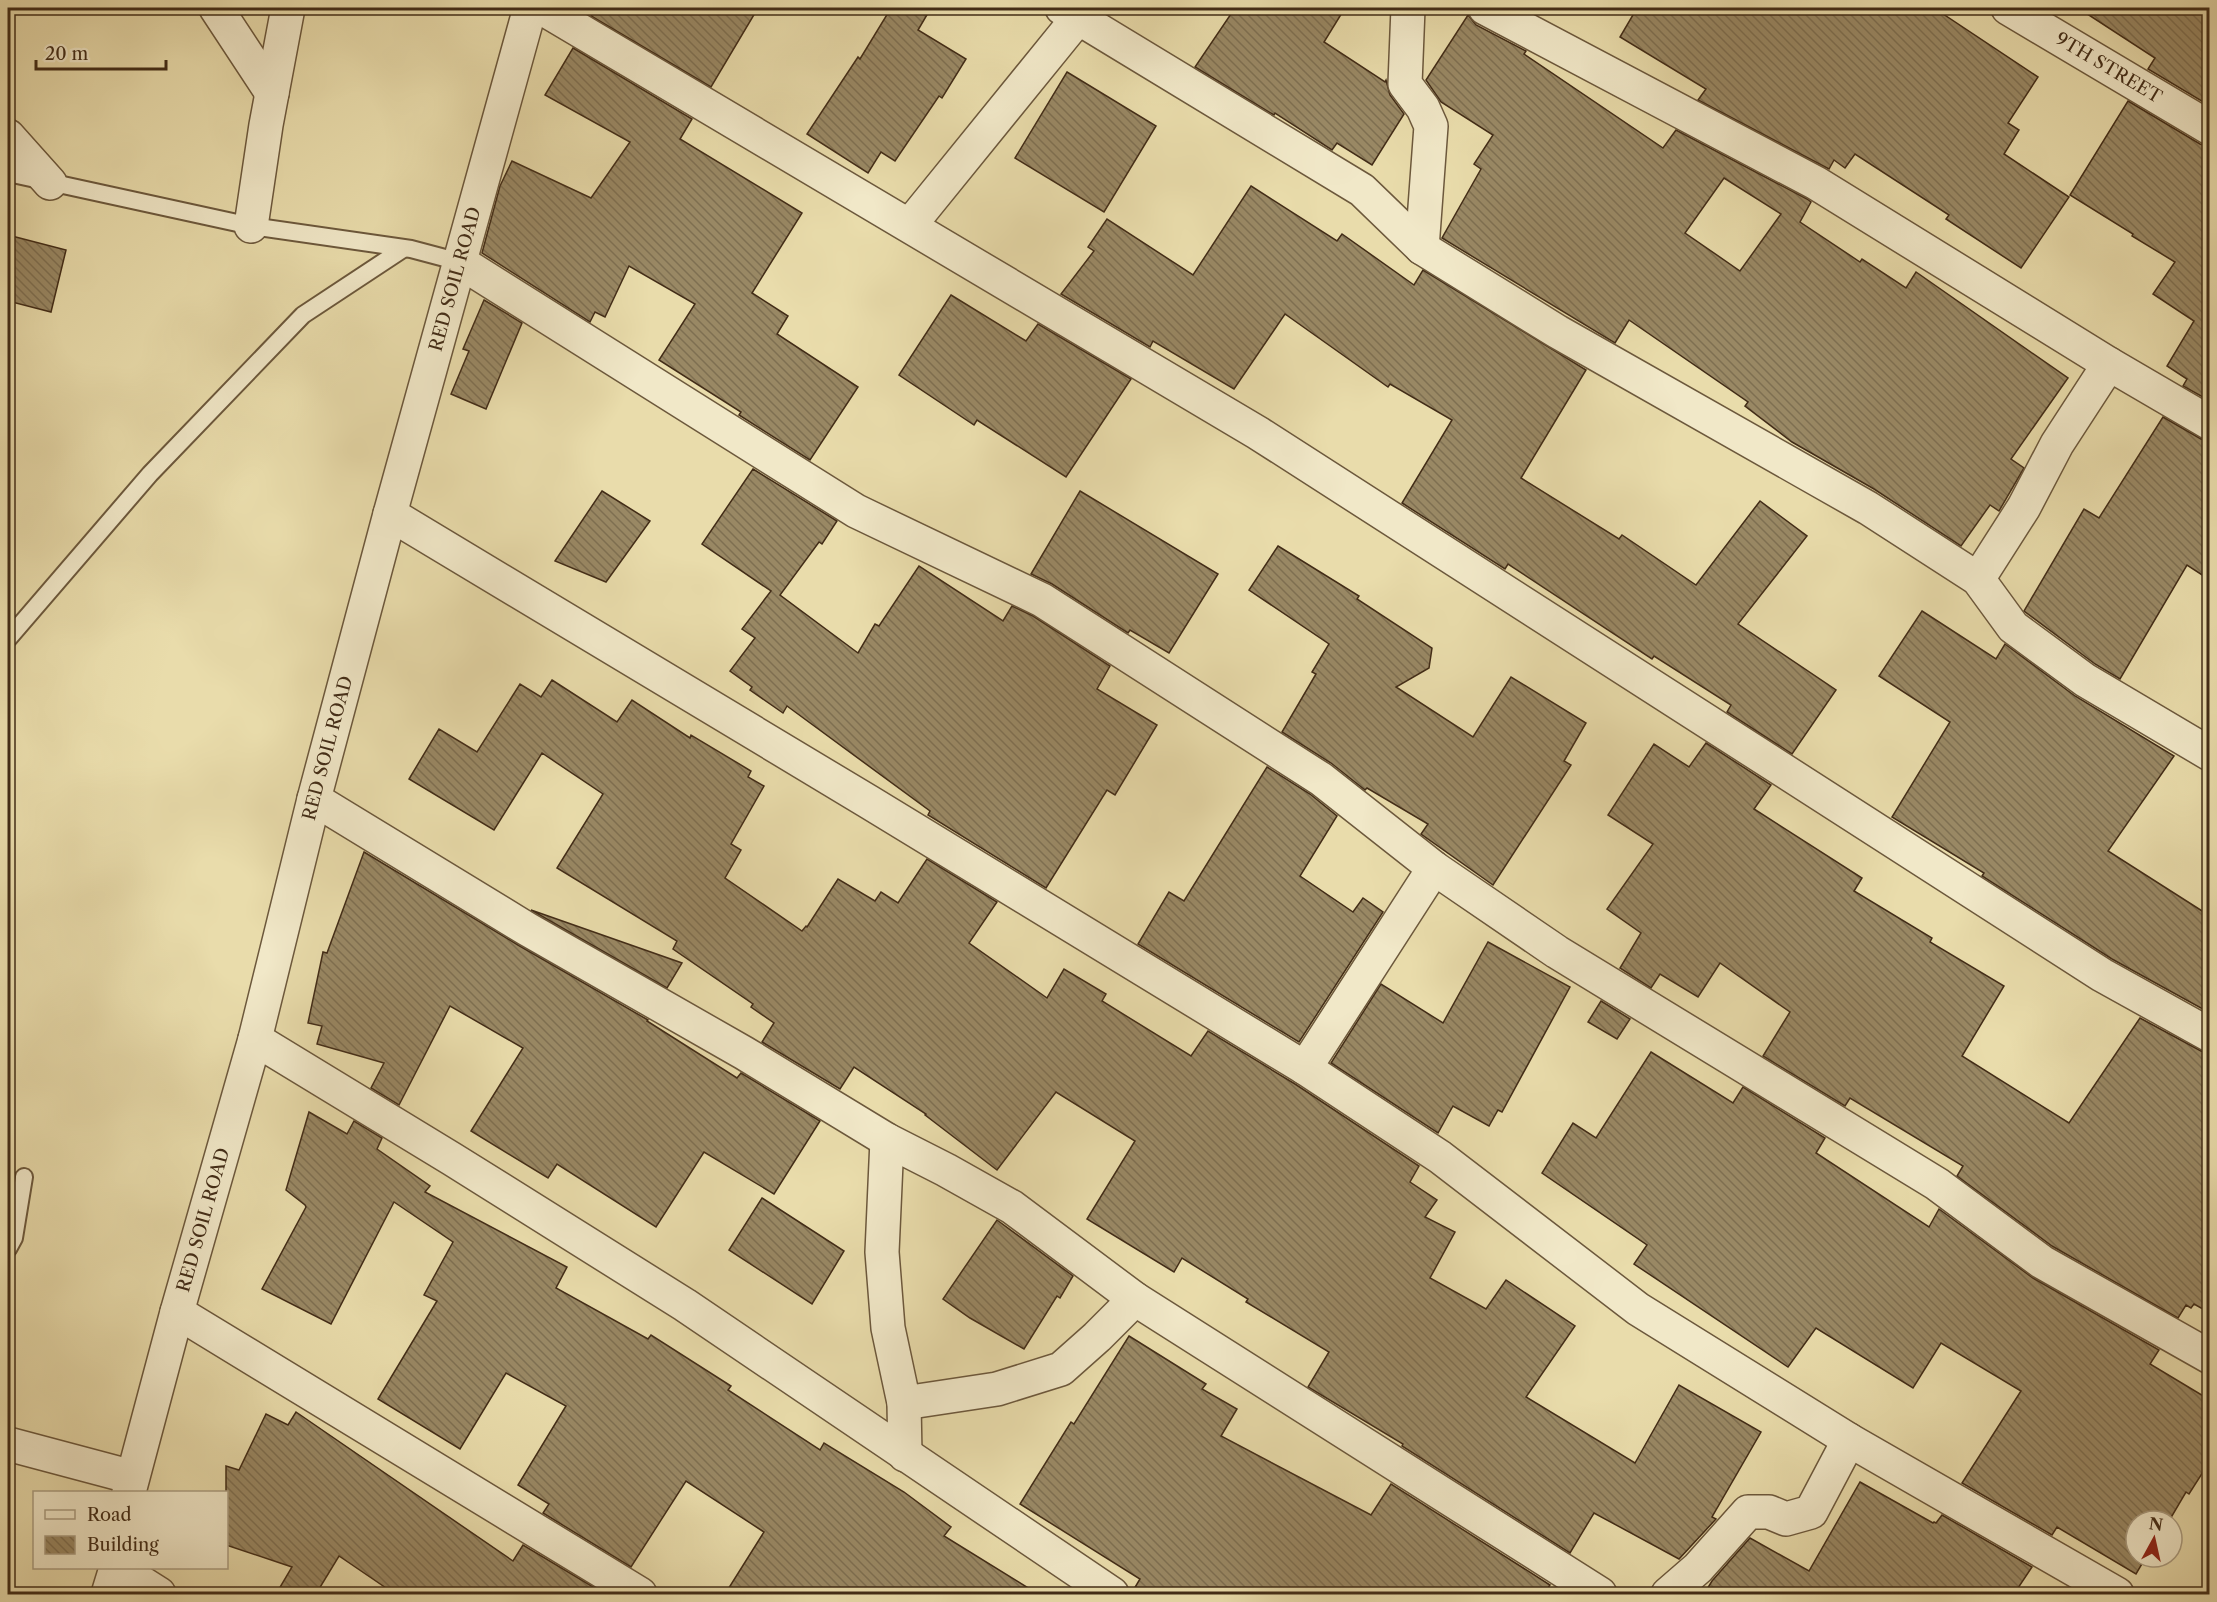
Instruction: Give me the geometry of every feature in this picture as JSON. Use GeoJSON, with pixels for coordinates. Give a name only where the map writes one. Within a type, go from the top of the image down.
{"type":"FeatureCollection","features":[{"type":"Feature","properties":{"kind":"street"},"geometry":{"type":"LineString","coordinates":[[216,8],[272,93]]}},
{"type":"Feature","properties":{"kind":"street"},"geometry":{"type":"LineString","coordinates":[[251,226],[288,8]]}},
{"type":"Feature","properties":{"kind":"street","name":"RED SOIL ROAD"},"geometry":{"type":"LineString","coordinates":[[131,1485],[177,1312],[255,1039],[314,799],[390,514],[530,8]]}},
{"type":"Feature","properties":{"kind":"street"},"geometry":{"type":"LineString","coordinates":[[542,8],[1258,433],[2102,975],[2210,1035]]}},
{"type":"Feature","properties":{"kind":"street"},"geometry":{"type":"LineString","coordinates":[[1408,8],[1405,84],[1423,108],[1431,126],[1422,248]]}},
{"type":"Feature","properties":{"kind":"street"},"geometry":{"type":"LineString","coordinates":[[1485,8],[1816,183],[2109,364],[2210,423]]}},
{"type":"Feature","properties":{"kind":"street","name":"9TH STREET"},"geometry":{"type":"LineString","coordinates":[[2008,8],[2210,128]]}},
{"type":"Feature","properties":{"kind":"street"},"geometry":{"type":"LineString","coordinates":[[910,225],[1070,13],[1362,190],[1422,248],[1558,332],[1868,508],[1978,579],[2013,627],[2085,680],[2210,754]]}},
{"type":"Feature","properties":{"kind":"street"},"geometry":{"type":"LineString","coordinates":[[8,136],[50,183]]}},
{"type":"Feature","properties":{"kind":"street"},"geometry":{"type":"LineString","coordinates":[[460,262],[856,511],[1042,600],[1321,779],[1434,868],[1557,952],[1937,1184],[2042,1263],[2210,1357]]}},
{"type":"Feature","properties":{"kind":"street"},"geometry":{"type":"LineString","coordinates":[[1978,579],[2024,507],[2057,444],[2109,364]]}},
{"type":"Feature","properties":{"kind":"street"},"geometry":{"type":"LineString","coordinates":[[390,514],[1305,1068],[1440,1158],[1638,1309],[1849,1440],[2117,1594]]}},
{"type":"Feature","properties":{"kind":"street"},"geometry":{"type":"LineString","coordinates":[[314,799],[527,929],[744,1053],[887,1140],[1012,1207],[1135,1299],[1600,1594]]}},
{"type":"Feature","properties":{"kind":"street"},"geometry":{"type":"LineString","coordinates":[[1305,1068],[1434,868]]}},
{"type":"Feature","properties":{"kind":"street"},"geometry":{"type":"LineString","coordinates":[[255,1039],[463,1165],[685,1305],[1112,1594]]}},
{"type":"Feature","properties":{"kind":"street"},"geometry":{"type":"LineString","coordinates":[[887,1140],[882,1252],[888,1328],[904,1403],[905,1455]]}},
{"type":"Feature","properties":{"kind":"street"},"geometry":{"type":"LineString","coordinates":[[904,1403],[997,1389],[1061,1368],[1097,1337],[1135,1299]]}},
{"type":"Feature","properties":{"kind":"street"},"geometry":{"type":"LineString","coordinates":[[177,1312],[640,1594]]}},
{"type":"Feature","properties":{"kind":"street"},"geometry":{"type":"LineString","coordinates":[[1668,1594],[1698,1568],[1748,1512],[1768,1512],[1786,1519],[1810,1512],[1849,1440]]}},
{"type":"Feature","properties":{"kind":"street"},"geometry":{"type":"LineString","coordinates":[[8,1443],[131,1485]]}},
{"type":"Feature","properties":{"kind":"street"},"geometry":{"type":"LineString","coordinates":[[108,1594],[117,1569]]}},
{"type":"Feature","properties":{"kind":"street"},"geometry":{"type":"LineString","coordinates":[[119,1569],[159,1594]]}},
{"type":"Feature","properties":{"kind":"lane"},"geometry":{"type":"LineString","coordinates":[[8,173],[251,226],[411,249],[460,262]]}},
{"type":"Feature","properties":{"kind":"lane"},"geometry":{"type":"LineString","coordinates":[[8,639],[150,474],[303,315],[403,249]]}},
{"type":"Feature","properties":{"kind":"lane"},"geometry":{"type":"LineString","coordinates":[[8,1249],[14,1238],[24,1177]]}},
{"type":"Feature","properties":{"kind":"building"},"geometry":{"type":"Polygon","coordinates":[[[596,8],[758,8],[711,87],[591,16],[596,8]]]}},
{"type":"Feature","properties":{"kind":"building"},"geometry":{"type":"Polygon","coordinates":[[[891,8],[931,8],[918,30],[966,59],[942,98],[939,96],[895,161],[881,152],[868,173],[807,134],[858,57],[860,59],[891,8]]]}},
{"type":"Feature","properties":{"kind":"building"},"geometry":{"type":"Polygon","coordinates":[[[1235,8],[1345,8],[1324,42],[1385,82],[1386,80],[1390,95],[1404,114],[1372,165],[1337,143],[1332,150],[1275,113],[1274,115],[1195,67],[1235,8]]]}},
{"type":"Feature","properties":{"kind":"building"},"geometry":{"type":"Polygon","coordinates":[[[1637,8],[1934,8],[2038,77],[2008,123],[2019,130],[2004,154],[2069,197],[2021,268],[1946,219],[1949,215],[1855,154],[1845,168],[1834,160],[1829,169],[1698,100],[1706,89],[1620,37],[1637,8]]]}},
{"type":"Feature","properties":{"kind":"building"},"geometry":{"type":"Polygon","coordinates":[[[2078,8],[2210,8],[2210,106],[2148,69],[2155,58],[2078,8]]]}},
{"type":"Feature","properties":{"kind":"building"},"geometry":{"type":"Polygon","coordinates":[[[1468,15],[1476,25],[1526,51],[1524,54],[1663,148],[1676,130],[1807,199],[1811,202],[1800,222],[1860,262],[1862,259],[1906,288],[1916,272],[2068,378],[2011,459],[2024,468],[1999,511],[1990,505],[1961,546],[1874,489],[1792,442],[1745,406],[1748,402],[1629,320],[1615,343],[1442,238],[1481,169],[1474,164],[1493,135],[1441,102],[1426,80],[1468,15]],[[1724,178],[1685,233],[1740,271],[1781,214],[1724,178]]]}},
{"type":"Feature","properties":{"kind":"building"},"geometry":{"type":"Polygon","coordinates":[[[573,48],[692,119],[680,139],[802,213],[752,293],[788,316],[777,334],[858,387],[810,460],[739,415],[741,412],[659,360],[695,304],[629,266],[605,317],[595,312],[590,322],[482,253],[500,186],[512,161],[591,198],[630,142],[545,95],[573,48]]]}},
{"type":"Feature","properties":{"kind":"building"},"geometry":{"type":"Polygon","coordinates":[[[1067,72],[1156,126],[1104,212],[1015,158],[1067,72]]]}},
{"type":"Feature","properties":{"kind":"building"},"geometry":{"type":"Polygon","coordinates":[[[2128,101],[2200,144],[2210,147],[2210,401],[2183,386],[2187,379],[2167,366],[2194,321],[2153,294],[2175,262],[2070,195],[2128,101]]]}},
{"type":"Feature","properties":{"kind":"building"},"geometry":{"type":"Polygon","coordinates":[[[1251,186],[1337,241],[1342,234],[1414,285],[1423,270],[1586,370],[1521,478],[1619,539],[1622,535],[1696,585],[1760,501],[1807,536],[1738,624],[1836,690],[1792,754],[1727,712],[1731,705],[1654,656],[1652,659],[1508,564],[1505,569],[1402,503],[1452,420],[1390,384],[1388,387],[1285,314],[1234,389],[1153,341],[1150,347],[1061,294],[1094,251],[1088,247],[1107,219],[1193,275],[1251,186]]]}},
{"type":"Feature","properties":{"kind":"building"},"geometry":{"type":"Polygon","coordinates":[[[8,235],[66,250],[51,312],[8,301],[8,235]]]}},
{"type":"Feature","properties":{"kind":"building"},"geometry":{"type":"Polygon","coordinates":[[[951,295],[1026,341],[1038,324],[1131,379],[1066,477],[977,420],[974,425],[899,375],[951,295]]]}},
{"type":"Feature","properties":{"kind":"building"},"geometry":{"type":"Polygon","coordinates":[[[484,300],[522,323],[486,409],[451,394],[469,351],[463,349],[484,300]]]}},
{"type":"Feature","properties":{"kind":"building"},"geometry":{"type":"Polygon","coordinates":[[[2163,417],[2210,442],[2210,580],[2187,565],[2120,679],[2095,664],[2024,611],[2084,509],[2099,518],[2163,417]]]}},
{"type":"Feature","properties":{"kind":"building"},"geometry":{"type":"Polygon","coordinates":[[[753,469],[837,521],[822,544],[819,542],[780,595],[858,653],[875,624],[879,626],[919,566],[1003,621],[1012,606],[1033,616],[1110,666],[1097,689],[1157,725],[1115,795],[1107,790],[1046,888],[928,815],[930,811],[787,706],[783,713],[750,690],[752,687],[730,671],[755,638],[742,629],[771,591],[702,544],[753,469]]]}},
{"type":"Feature","properties":{"kind":"building"},"geometry":{"type":"Polygon","coordinates":[[[602,491],[650,521],[606,582],[555,561],[602,491]]]}},
{"type":"Feature","properties":{"kind":"building"},"geometry":{"type":"Polygon","coordinates":[[[1080,491],[1218,574],[1169,653],[1130,630],[1128,633],[1052,584],[1031,574],[1080,491]]]}},
{"type":"Feature","properties":{"kind":"building"},"geometry":{"type":"Polygon","coordinates":[[[1278,546],[1359,596],[1357,599],[1432,648],[1429,668],[1396,687],[1473,737],[1511,677],[1586,723],[1564,761],[1571,765],[1493,885],[1421,834],[1428,824],[1367,788],[1365,790],[1331,763],[1282,732],[1316,674],[1312,672],[1329,644],[1249,590],[1278,546]]]}},
{"type":"Feature","properties":{"kind":"building"},"geometry":{"type":"Polygon","coordinates":[[[1922,611],[1996,659],[2005,644],[2075,696],[2174,756],[2108,851],[2210,916],[2210,1013],[2112,959],[1982,876],[1984,873],[1892,817],[1950,722],[1879,676],[1922,611]]]}},
{"type":"Feature","properties":{"kind":"building"},"geometry":{"type":"Polygon","coordinates":[[[552,680],[617,722],[632,700],[690,738],[691,735],[751,771],[748,777],[764,786],[731,844],[741,850],[725,878],[802,931],[807,927],[838,879],[875,901],[881,892],[898,903],[927,859],[997,902],[969,943],[1047,998],[1064,969],[1106,994],[1102,1001],[1191,1056],[1208,1031],[1295,1084],[1419,1166],[1410,1182],[1437,1200],[1425,1217],[1455,1232],[1430,1278],[1486,1309],[1506,1280],[1575,1326],[1526,1397],[1635,1463],[1679,1385],[1761,1432],[1712,1517],[1716,1519],[1679,1559],[1594,1513],[1570,1553],[1402,1446],[1403,1444],[1308,1387],[1329,1352],[1246,1302],[1248,1299],[1182,1258],[1174,1272],[1087,1219],[1135,1141],[1056,1092],[997,1170],[926,1114],[854,1067],[840,1089],[762,1042],[774,1023],[751,1007],[753,1004],[673,949],[677,941],[557,868],[603,794],[542,753],[494,830],[409,779],[439,729],[477,752],[520,684],[541,697],[552,680]]]}},
{"type":"Feature","properties":{"kind":"building"},"geometry":{"type":"Polygon","coordinates":[[[1706,743],[1771,785],[1754,809],[1862,878],[1854,891],[1932,938],[1930,942],[2004,986],[1962,1056],[2069,1123],[2140,1018],[2210,1054],[2210,1313],[2194,1304],[2191,1308],[2186,1305],[2178,1318],[2052,1246],[1957,1176],[1963,1166],[1850,1098],[1845,1106],[1763,1056],[1790,1012],[1720,963],[1698,997],[1660,974],[1651,988],[1620,968],[1641,933],[1607,909],[1653,844],[1608,815],[1654,744],[1689,767],[1706,743]]]}},
{"type":"Feature","properties":{"kind":"building"},"geometry":{"type":"Polygon","coordinates":[[[1267,767],[1310,794],[1337,816],[1300,876],[1353,912],[1363,898],[1383,912],[1299,1042],[1138,944],[1169,892],[1184,901],[1267,767]]]}},
{"type":"Feature","properties":{"kind":"building"},"geometry":{"type":"Polygon","coordinates":[[[364,852],[648,1020],[737,1078],[741,1073],[820,1121],[774,1194],[704,1152],[656,1227],[557,1164],[548,1178],[471,1131],[523,1048],[450,1006],[399,1105],[371,1088],[384,1063],[317,1044],[322,1026],[308,1023],[323,952],[327,953],[364,852]]]}},
{"type":"Feature","properties":{"kind":"building"},"geometry":{"type":"Polygon","coordinates":[[[531,910],[682,963],[667,988],[531,910]]]}},
{"type":"Feature","properties":{"kind":"building"},"geometry":{"type":"Polygon","coordinates":[[[1488,942],[1570,987],[1502,1112],[1498,1110],[1489,1126],[1453,1106],[1438,1133],[1331,1063],[1381,984],[1443,1023],[1488,942]]]}},
{"type":"Feature","properties":{"kind":"building"},"geometry":{"type":"Polygon","coordinates":[[[1601,1001],[1630,1019],[1617,1039],[1588,1022],[1601,1001]]]}},
{"type":"Feature","properties":{"kind":"building"},"geometry":{"type":"Polygon","coordinates":[[[1651,1052],[1733,1103],[1743,1087],[1825,1138],[1816,1153],[1929,1227],[1939,1209],[2033,1278],[2159,1350],[2150,1364],[2210,1400],[2210,1461],[2189,1494],[2186,1492],[2176,1509],[2124,1509],[2124,1567],[2057,1527],[2052,1535],[1962,1483],[2021,1391],[1941,1343],[1913,1388],[1816,1328],[1788,1367],[1634,1264],[1647,1245],[1542,1173],[1573,1123],[1596,1138],[1651,1052]]]}},
{"type":"Feature","properties":{"kind":"building"},"geometry":{"type":"Polygon","coordinates":[[[309,1112],[347,1134],[354,1121],[382,1138],[377,1149],[430,1186],[425,1192],[567,1267],[556,1288],[648,1339],[651,1335],[731,1386],[728,1390],[820,1450],[824,1443],[904,1492],[951,1527],[944,1536],[1038,1594],[725,1594],[764,1532],[686,1481],[631,1567],[543,1513],[549,1504],[518,1485],[566,1406],[506,1373],[460,1449],[378,1399],[437,1301],[424,1295],[453,1242],[394,1202],[331,1324],[262,1289],[306,1207],[286,1190],[309,1112]]]}},
{"type":"Feature","properties":{"kind":"building"},"geometry":{"type":"Polygon","coordinates":[[[762,1198],[844,1251],[812,1304],[729,1250],[762,1198]]]}},
{"type":"Feature","properties":{"kind":"building"},"geometry":{"type":"Polygon","coordinates":[[[997,1220],[1073,1276],[1060,1298],[1057,1296],[1024,1349],[970,1318],[943,1299],[997,1220]]]}},
{"type":"Feature","properties":{"kind":"building"},"geometry":{"type":"Polygon","coordinates":[[[1129,1336],[1206,1384],[1202,1389],[1237,1409],[1221,1436],[1371,1515],[1391,1484],[1550,1585],[1544,1594],[1131,1594],[1140,1579],[1020,1504],[1071,1422],[1074,1424],[1129,1336]]]}},
{"type":"Feature","properties":{"kind":"building"},"geometry":{"type":"Polygon","coordinates":[[[296,1412],[513,1561],[523,1545],[605,1594],[395,1594],[339,1556],[316,1594],[276,1594],[292,1567],[228,1546],[226,1466],[239,1470],[266,1414],[288,1425],[296,1412]]]}},
{"type":"Feature","properties":{"kind":"building"},"geometry":{"type":"Polygon","coordinates":[[[1860,1482],[1933,1523],[1936,1523],[1942,1515],[2032,1567],[2014,1594],[1704,1594],[1712,1581],[1750,1538],[1809,1571],[1860,1482]]]}},
{"type":"Feature","properties":{"kind":"building"},"geometry":{"type":"Polygon","coordinates":[[[2128,1569],[2139,1569],[2136,1574],[2128,1569]]]}}]}
